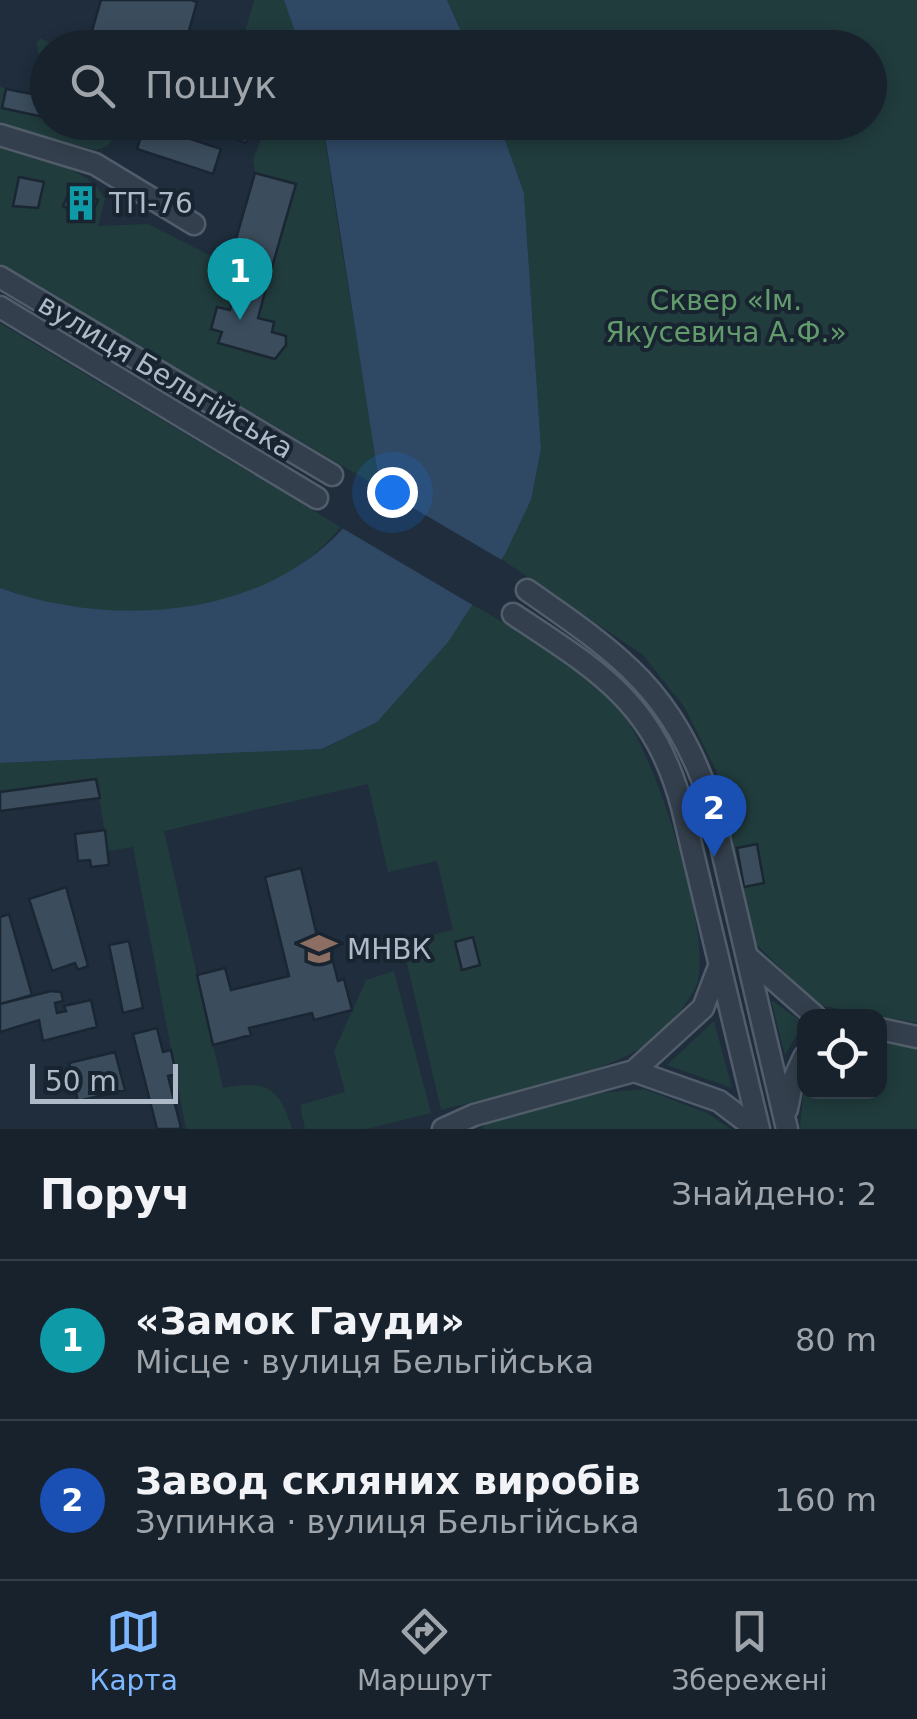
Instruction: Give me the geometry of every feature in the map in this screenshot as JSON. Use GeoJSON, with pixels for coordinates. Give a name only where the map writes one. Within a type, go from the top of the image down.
{"type":"FeatureCollection","features":[{"type":"Feature","properties":{"kind":"street"},"geometry":{"type":"LineString","coordinates":[[0,135],[95,164],[194,224]]}},
{"type":"Feature","properties":{"kind":"street","name":"вулиця Бельгійська"},"geometry":{"type":"LineString","coordinates":[[0,276],[332,475]]}},
{"type":"Feature","properties":{"kind":"street","name":"вулиця Бельгійська"},"geometry":{"type":"LineString","coordinates":[[0,306],[318,498]]}},
{"type":"Feature","properties":{"kind":"street"},"geometry":{"type":"LineString","coordinates":[[527,590],[636,672],[674,720],[711,803],[786,1125]]}},
{"type":"Feature","properties":{"kind":"street"},"geometry":{"type":"LineString","coordinates":[[513,614],[618,686],[654,734],[673,773],[758,1129]]}},
{"type":"Feature","properties":{"kind":"street"},"geometry":{"type":"LineString","coordinates":[[747,956],[807,1009]]}},
{"type":"Feature","properties":{"kind":"street"},"geometry":{"type":"LineString","coordinates":[[443,1129],[634,1071],[703,1008],[719,967]]}},
{"type":"Feature","properties":{"kind":"street"},"geometry":{"type":"LineString","coordinates":[[887,1031],[917,1037]]}},
{"type":"Feature","properties":{"kind":"street"},"geometry":{"type":"LineString","coordinates":[[634,1071],[719,1101],[758,1129]]}},
{"type":"Feature","properties":{"kind":"street"},"geometry":{"type":"LineString","coordinates":[[786,1125],[797,1072]]}},
{"type":"Feature","properties":{"kind":"green space"},"geometry":{"type":"Polygon","coordinates":[[[254,0],[284,0],[294,30],[246,30],[254,0]]]}},
{"type":"Feature","properties":{"kind":"green space","name":"Сквер «Ім. Якусевича А.Ф.»"},"geometry":{"type":"Polygon","coordinates":[[[447,0],[917,0],[917,1023],[887,1018],[887,1009],[818,1005],[756,944],[716,770],[685,708],[643,655],[501,559],[531,500],[541,449],[524,193],[505,140],[887,140],[887,30],[460,30],[447,0]]]}},
{"type":"Feature","properties":{"kind":"green space"},"geometry":{"type":"Polygon","coordinates":[[[0,86],[6,89],[3,108],[30,114],[30,134],[0,127],[0,86]]]}},
{"type":"Feature","properties":{"kind":"green space"},"geometry":{"type":"Polygon","coordinates":[[[55,140],[112,140],[97,150],[55,140]]]}},
{"type":"Feature","properties":{"kind":"green space"},"geometry":{"type":"Polygon","coordinates":[[[261,140],[325,140],[379,481],[375,485],[0,264],[0,145],[58,164],[87,179],[105,199],[98,226],[148,224],[229,265],[238,280],[230,310],[217,308],[222,332],[219,343],[275,359],[286,346],[286,336],[272,332],[274,322],[258,318],[296,185],[255,173],[253,159],[261,140]]]}},
{"type":"Feature","properties":{"kind":"green space"},"geometry":{"type":"Polygon","coordinates":[[[0,323],[341,527],[308,559],[270,583],[227,599],[182,608],[88,608],[42,601],[0,588],[0,323]]]}},
{"type":"Feature","properties":{"kind":"green space"},"geometry":{"type":"Polygon","coordinates":[[[472,604],[592,683],[624,716],[637,737],[665,806],[689,889],[700,960],[693,991],[659,1034],[625,1057],[546,1084],[441,1110],[402,942],[453,930],[437,861],[388,872],[368,784],[164,831],[223,1088],[250,1085],[269,1089],[282,1103],[292,1129],[186,1129],[133,847],[108,851],[96,779],[0,792],[0,763],[322,749],[365,725],[406,688],[472,604]]]}},
{"type":"Feature","properties":{"kind":"green space"},"geometry":{"type":"Polygon","coordinates":[[[394,971],[431,1113],[366,1129],[305,1129],[300,1105],[345,1092],[334,1051],[366,980],[394,971]]]}},
{"type":"Feature","properties":{"kind":"green space"},"geometry":{"type":"Polygon","coordinates":[[[771,1000],[797,1018],[797,1035],[785,1055],[771,1000]]]}},
{"type":"Feature","properties":{"kind":"green space"},"geometry":{"type":"Polygon","coordinates":[[[714,1021],[732,1088],[667,1065],[714,1021]]]}},
{"type":"Feature","properties":{"kind":"green space"},"geometry":{"type":"Polygon","coordinates":[[[887,1043],[917,1049],[917,1129],[800,1129],[803,1099],[887,1099],[887,1043]]]}},
{"type":"Feature","properties":{"kind":"green space"},"geometry":{"type":"Polygon","coordinates":[[[644,1089],[709,1114],[730,1129],[482,1129],[485,1124],[572,1096],[644,1089]]]}},
{"type":"Feature","properties":{"kind":"water"},"geometry":{"type":"Polygon","coordinates":[[[284,0],[447,0],[460,30],[294,30],[284,0]]]}},
{"type":"Feature","properties":{"kind":"water"},"geometry":{"type":"Polygon","coordinates":[[[326,140],[505,140],[524,193],[541,449],[531,500],[505,554],[448,642],[377,722],[322,749],[0,763],[0,588],[82,608],[126,611],[211,602],[290,571],[325,546],[379,481],[326,140]]]}},
{"type":"Feature","properties":{"kind":"pier"},"geometry":{"type":"Polygon","coordinates":[[[371,483],[505,562],[476,607],[337,525],[371,483]]]}},
{"type":"Feature","properties":{"kind":"building"},"geometry":{"type":"Polygon","coordinates":[[[101,0],[197,2],[189,30],[92,30],[101,0]]]}},
{"type":"Feature","properties":{"kind":"building"},"geometry":{"type":"Polygon","coordinates":[[[6,89],[30,94],[30,114],[2,108],[6,89]]]}},
{"type":"Feature","properties":{"kind":"building"},"geometry":{"type":"Polygon","coordinates":[[[140,140],[194,140],[221,149],[213,174],[137,149],[140,140]]]}},
{"type":"Feature","properties":{"kind":"building"},"geometry":{"type":"Polygon","coordinates":[[[255,173],[296,184],[266,288],[225,277],[255,173]]]}},
{"type":"Feature","properties":{"kind":"building"},"geometry":{"type":"Polygon","coordinates":[[[19,177],[44,182],[38,208],[13,206],[19,177]]]}},
{"type":"Feature","properties":{"kind":"building","name":"ТП-76"},"geometry":{"type":"Polygon","coordinates":[[[71,188],[98,200],[90,218],[63,206],[71,188]]]}},
{"type":"Feature","properties":{"kind":"building"},"geometry":{"type":"Polygon","coordinates":[[[238,280],[266,288],[258,318],[274,322],[272,332],[286,336],[286,345],[275,359],[218,343],[222,332],[211,329],[217,307],[230,310],[238,280]]]}},
{"type":"Feature","properties":{"kind":"building"},"geometry":{"type":"Polygon","coordinates":[[[96,779],[100,798],[0,811],[0,792],[96,779]]]}},
{"type":"Feature","properties":{"kind":"building"},"geometry":{"type":"Polygon","coordinates":[[[105,830],[109,865],[91,867],[90,860],[78,861],[75,834],[105,830]]]}},
{"type":"Feature","properties":{"kind":"building"},"geometry":{"type":"Polygon","coordinates":[[[757,844],[764,883],[744,887],[737,848],[757,844]]]}},
{"type":"Feature","properties":{"kind":"building"},"geometry":{"type":"Polygon","coordinates":[[[301,868],[318,940],[327,938],[338,981],[344,979],[352,1010],[314,1020],[312,1013],[249,1028],[251,1035],[213,1045],[197,975],[225,968],[231,990],[289,976],[265,877],[301,868]]]}},
{"type":"Feature","properties":{"kind":"building"},"geometry":{"type":"Polygon","coordinates":[[[66,887],[88,966],[78,970],[75,963],[52,971],[29,899],[66,887]]]}},
{"type":"Feature","properties":{"kind":"building"},"geometry":{"type":"Polygon","coordinates":[[[9,914],[32,995],[0,1004],[0,917],[9,914]]]}},
{"type":"Feature","properties":{"kind":"building"},"geometry":{"type":"Polygon","coordinates":[[[473,937],[480,965],[462,970],[455,942],[473,937]]]}},
{"type":"Feature","properties":{"kind":"building"},"geometry":{"type":"Polygon","coordinates":[[[129,941],[143,1008],[123,1013],[109,945],[129,941]]]}},
{"type":"Feature","properties":{"kind":"building"},"geometry":{"type":"Polygon","coordinates":[[[61,992],[63,1001],[55,1003],[57,1013],[66,1011],[64,1006],[91,1000],[97,1027],[43,1041],[39,1020],[0,1032],[0,1004],[61,992]]]}},
{"type":"Feature","properties":{"kind":"building"},"geometry":{"type":"Polygon","coordinates":[[[157,1028],[163,1052],[171,1050],[176,1074],[168,1076],[181,1128],[178,1129],[157,1129],[133,1034],[157,1028]]]}},
{"type":"Feature","properties":{"kind":"building"},"geometry":{"type":"Polygon","coordinates":[[[115,1052],[125,1090],[78,1101],[69,1063],[115,1052]]]}},
{"type":"Feature","properties":{"kind":"place","name":"ТП-76"},"geometry":{"type":"Point","coordinates":[81,203]}},
{"type":"Feature","properties":{"kind":"place","name":"«Замок Гауди»"},"geometry":{"type":"Point","coordinates":[240,320]}},
{"type":"Feature","properties":{"kind":"place","name":"Завод скляних виробів"},"geometry":{"type":"Point","coordinates":[714,857]}},
{"type":"Feature","properties":{"kind":"place","name":"МНВК"},"geometry":{"type":"Point","coordinates":[319,949]}}]}
